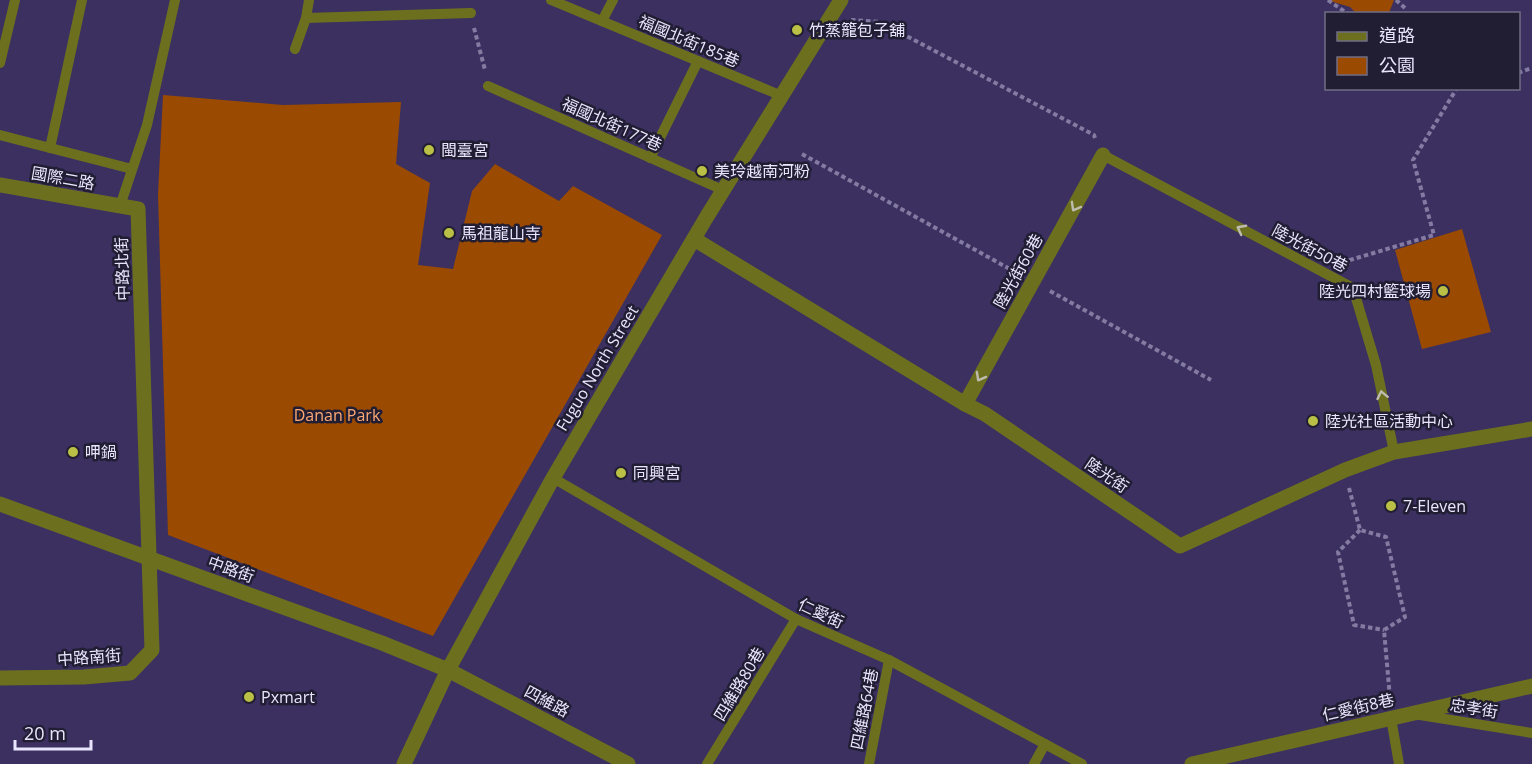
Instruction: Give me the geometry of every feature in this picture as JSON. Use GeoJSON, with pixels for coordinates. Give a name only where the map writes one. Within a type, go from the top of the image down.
{"type":"FeatureCollection","features":[{"type":"Feature","properties":{"kind":"street","name":"Fuguo North Street"},"geometry":{"type":"LineString","coordinates":[[404,764],[448,670],[553,478],[723,190],[841,0]]}},
{"type":"Feature","properties":{"kind":"street","name":"陸光街60巷"},"geometry":{"type":"LineString","coordinates":[[965,404],[1103,155]]}},
{"type":"Feature","properties":{"kind":"street","name":"國際二路"},"geometry":{"type":"LineString","coordinates":[[0,185],[120,206]]}},
{"type":"Feature","properties":{"kind":"street","name":"中路北街"},"geometry":{"type":"LineString","coordinates":[[120,206],[138,209],[150,559]]}},
{"type":"Feature","properties":{"kind":"street","name":"陸光街"},"geometry":{"type":"LineString","coordinates":[[694,239],[985,414],[1180,546],[1345,470],[1394,452],[1532,429]]}},
{"type":"Feature","properties":{"kind":"street","name":"中路街"},"geometry":{"type":"LineString","coordinates":[[0,504],[382,643],[448,670]]}},
{"type":"Feature","properties":{"kind":"street","name":"中路南街"},"geometry":{"type":"LineString","coordinates":[[0,678],[84,677],[130,672],[152,650],[150,559]]}},
{"type":"Feature","properties":{"kind":"street","name":"四維路"},"geometry":{"type":"LineString","coordinates":[[448,670],[628,764]]}},
{"type":"Feature","properties":{"kind":"street","name":"仁愛街8巷"},"geometry":{"type":"LineString","coordinates":[[1192,764],[1532,686]]}},
{"type":"Feature","properties":{"kind":"lane"},"geometry":{"type":"LineString","coordinates":[[50,148],[82,0]]}},
{"type":"Feature","properties":{"kind":"lane"},"geometry":{"type":"LineString","coordinates":[[120,206],[147,125],[175,0]]}},
{"type":"Feature","properties":{"kind":"lane"},"geometry":{"type":"LineString","coordinates":[[296,49],[309,0]]}},
{"type":"Feature","properties":{"kind":"lane","name":"福國北街185巷"},"geometry":{"type":"LineString","coordinates":[[551,0],[782,96]]}},
{"type":"Feature","properties":{"kind":"lane"},"geometry":{"type":"LineString","coordinates":[[602,21],[613,0]]}},
{"type":"Feature","properties":{"kind":"lane"},"geometry":{"type":"LineString","coordinates":[[0,7],[14,5],[0,63]]}},
{"type":"Feature","properties":{"kind":"lane"},"geometry":{"type":"LineString","coordinates":[[306,18],[471,13]]}},
{"type":"Feature","properties":{"kind":"lane"},"geometry":{"type":"LineString","coordinates":[[650,158],[698,61]]}},
{"type":"Feature","properties":{"kind":"lane","name":"福國北街177巷"},"geometry":{"type":"LineString","coordinates":[[488,86],[723,190]]}},
{"type":"Feature","properties":{"kind":"lane"},"geometry":{"type":"LineString","coordinates":[[0,135],[132,169]]}},
{"type":"Feature","properties":{"kind":"lane","name":"陸光街50巷"},"geometry":{"type":"LineString","coordinates":[[1103,155],[1353,288],[1376,365],[1394,452]]}},
{"type":"Feature","properties":{"kind":"lane","name":"仁愛街"},"geometry":{"type":"LineString","coordinates":[[553,478],[796,619],[889,660],[1082,764]]}},
{"type":"Feature","properties":{"kind":"lane","name":"四維路80巷"},"geometry":{"type":"LineString","coordinates":[[707,764],[796,619]]}},
{"type":"Feature","properties":{"kind":"lane","name":"四維路64巷"},"geometry":{"type":"LineString","coordinates":[[869,764],[889,660]]}},
{"type":"Feature","properties":{"kind":"lane","name":"忠孝街"},"geometry":{"type":"LineString","coordinates":[[1412,713],[1532,733]]}},
{"type":"Feature","properties":{"kind":"lane"},"geometry":{"type":"LineString","coordinates":[[1391,718],[1400,764]]}},
{"type":"Feature","properties":{"kind":"lane"},"geometry":{"type":"LineString","coordinates":[[1034,764],[1045,744]]}},
{"type":"Feature","properties":{"kind":"path"},"geometry":{"type":"LineString","coordinates":[[1328,0],[1345,12]]}},
{"type":"Feature","properties":{"kind":"path"},"geometry":{"type":"LineString","coordinates":[[1395,0],[1405,8]]}},
{"type":"Feature","properties":{"kind":"path"},"geometry":{"type":"LineString","coordinates":[[471,13],[488,86]]}},
{"type":"Feature","properties":{"kind":"path"},"geometry":{"type":"LineString","coordinates":[[830,19],[880,22],[1094,135],[1103,155]]}},
{"type":"Feature","properties":{"kind":"path"},"geometry":{"type":"LineString","coordinates":[[1338,280],[1350,260],[1434,235],[1413,160],[1456,90]]}},
{"type":"Feature","properties":{"kind":"path"},"geometry":{"type":"LineString","coordinates":[[802,154],[1211,381]]}},
{"type":"Feature","properties":{"kind":"path"},"geometry":{"type":"LineString","coordinates":[[1345,470],[1360,530]]}},
{"type":"Feature","properties":{"kind":"path"},"geometry":{"type":"LineString","coordinates":[[1360,530],[1386,537],[1405,617],[1384,630],[1354,625],[1338,552],[1360,530]]}},
{"type":"Feature","properties":{"kind":"path"},"geometry":{"type":"LineString","coordinates":[[1384,630],[1391,718]]}},
{"type":"Feature","properties":{"kind":"green space"},"geometry":{"type":"Polygon","coordinates":[[[1327,0],[1394,0],[1389,12],[1355,12],[1350,7],[1327,0]]]}},
{"type":"Feature","properties":{"kind":"green space","name":"Danan Park"},"geometry":{"type":"Polygon","coordinates":[[[163,95],[283,105],[401,102],[396,164],[430,183],[418,265],[453,269],[472,191],[495,164],[559,201],[573,186],[662,235],[433,636],[168,535],[158,194],[163,95]]]}},
{"type":"Feature","properties":{"kind":"green space","name":"陸光四村籃球場"},"geometry":{"type":"Polygon","coordinates":[[[1462,229],[1491,332],[1422,349],[1395,250],[1462,229]]]}},
{"type":"Feature","properties":{"kind":"place","name":"竹蒸籠包子舖"},"geometry":{"type":"Point","coordinates":[797,30]}},
{"type":"Feature","properties":{"kind":"place","name":"閩臺宮"},"geometry":{"type":"Point","coordinates":[429,150]}},
{"type":"Feature","properties":{"kind":"place","name":"美玲越南河粉"},"geometry":{"type":"Point","coordinates":[702,171]}},
{"type":"Feature","properties":{"kind":"place","name":"馬祖龍山寺"},"geometry":{"type":"Point","coordinates":[449,233]}},
{"type":"Feature","properties":{"kind":"place","name":"陸光四村籃球場"},"geometry":{"type":"Point","coordinates":[1443,291]}},
{"type":"Feature","properties":{"kind":"place","name":"陸光社區活動中心"},"geometry":{"type":"Point","coordinates":[1313,421]}},
{"type":"Feature","properties":{"kind":"place","name":"呷鍋"},"geometry":{"type":"Point","coordinates":[73,452]}},
{"type":"Feature","properties":{"kind":"place","name":"同興宮"},"geometry":{"type":"Point","coordinates":[621,473]}},
{"type":"Feature","properties":{"kind":"place","name":"7-Eleven"},"geometry":{"type":"Point","coordinates":[1391,506]}},
{"type":"Feature","properties":{"kind":"place","name":"Pxmart"},"geometry":{"type":"Point","coordinates":[249,697]}}]}
